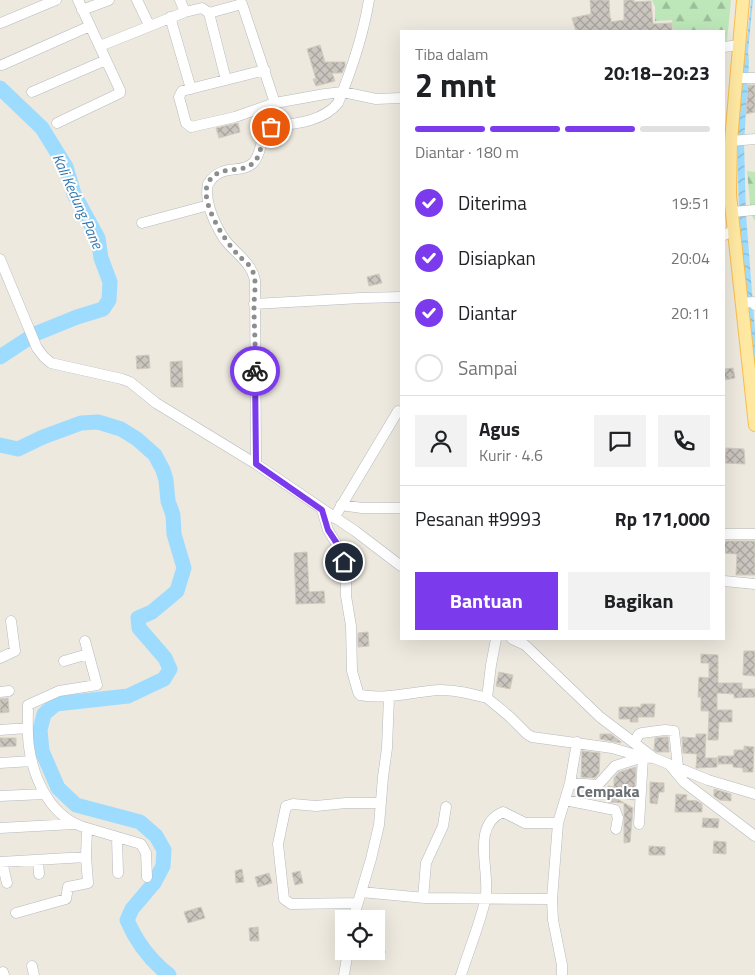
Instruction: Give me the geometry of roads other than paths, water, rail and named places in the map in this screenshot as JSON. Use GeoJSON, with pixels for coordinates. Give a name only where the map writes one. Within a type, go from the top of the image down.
{"type":"FeatureCollection","features":[{"type":"Feature","properties":{"kind":"main road"},"geometry":{"type":"LineString","coordinates":[[743,0],[740,45],[745,78],[734,140],[730,195],[743,211],[729,233],[748,303],[755,425]]}},
{"type":"Feature","properties":{"kind":"street"},"geometry":{"type":"LineString","coordinates":[[1,23],[56,0]]}},
{"type":"Feature","properties":{"kind":"street"},"geometry":{"type":"LineString","coordinates":[[57,124],[120,93],[80,5],[109,0]]}},
{"type":"Feature","properties":{"kind":"street"},"geometry":{"type":"LineString","coordinates":[[137,0],[149,25]]}},
{"type":"Feature","properties":{"kind":"street"},"geometry":{"type":"LineString","coordinates":[[180,0],[185,12]]}},
{"type":"Feature","properties":{"kind":"street"},"geometry":{"type":"LineString","coordinates":[[256,464],[255,288],[253,272],[225,239],[209,205],[207,189],[211,179],[217,174],[228,169],[246,167],[253,164],[267,130],[271,127],[308,121],[330,111],[338,103],[358,51],[365,24],[368,0]]}},
{"type":"Feature","properties":{"kind":"street"},"geometry":{"type":"LineString","coordinates":[[209,13],[240,3],[244,5],[275,103]]}},
{"type":"Feature","properties":{"kind":"street"},"geometry":{"type":"LineString","coordinates":[[100,46],[170,17],[202,8],[209,13],[226,80]]}},
{"type":"Feature","properties":{"kind":"street"},"geometry":{"type":"LineString","coordinates":[[170,17],[190,89]]}},
{"type":"Feature","properties":{"kind":"street"},"geometry":{"type":"LineString","coordinates":[[2,65],[90,26]]}},
{"type":"Feature","properties":{"kind":"street"},"geometry":{"type":"LineString","coordinates":[[725,46],[740,45]]}},
{"type":"Feature","properties":{"kind":"street"},"geometry":{"type":"LineString","coordinates":[[32,92],[106,60]]}},
{"type":"Feature","properties":{"kind":"street"},"geometry":{"type":"LineString","coordinates":[[265,70],[182,91],[179,97],[186,123],[191,127],[234,117],[275,103],[342,92],[376,99],[400,98]]}},
{"type":"Feature","properties":{"kind":"street"},"geometry":{"type":"LineString","coordinates":[[734,140],[752,139]]}},
{"type":"Feature","properties":{"kind":"street"},"geometry":{"type":"LineString","coordinates":[[142,223],[209,205]]}},
{"type":"Feature","properties":{"kind":"street"},"geometry":{"type":"LineString","coordinates":[[0,259],[37,348],[51,363],[130,382],[156,403],[256,464],[355,531],[400,565]]}},
{"type":"Feature","properties":{"kind":"street"},"geometry":{"type":"LineString","coordinates":[[254,304],[400,297]]}},
{"type":"Feature","properties":{"kind":"street"},"geometry":{"type":"LineString","coordinates":[[328,514],[341,505],[398,411]]}},
{"type":"Feature","properties":{"kind":"street"},"geometry":{"type":"LineString","coordinates":[[341,505],[362,508],[400,508]]}},
{"type":"Feature","properties":{"kind":"street"},"geometry":{"type":"LineString","coordinates":[[328,514],[328,530],[340,548],[344,562],[345,591],[351,626],[352,671],[360,695],[389,697],[441,690],[463,691],[487,698],[527,734],[548,740],[577,742],[612,748],[648,757],[708,780],[755,794]]}},
{"type":"Feature","properties":{"kind":"street"},"geometry":{"type":"LineString","coordinates":[[725,534],[755,534]]}},
{"type":"Feature","properties":{"kind":"street"},"geometry":{"type":"LineString","coordinates":[[725,581],[755,584]]}},
{"type":"Feature","properties":{"kind":"street"},"geometry":{"type":"LineString","coordinates":[[0,658],[15,651],[12,621]]}},
{"type":"Feature","properties":{"kind":"street"},"geometry":{"type":"LineString","coordinates":[[487,698],[490,665],[496,640]]}},
{"type":"Feature","properties":{"kind":"street"},"geometry":{"type":"LineString","coordinates":[[514,640],[525,646],[600,717],[646,750],[648,757],[639,824]]}},
{"type":"Feature","properties":{"kind":"street"},"geometry":{"type":"LineString","coordinates":[[85,641],[97,685],[59,691],[27,700],[32,761],[45,794],[55,810],[74,824],[141,844],[146,853],[147,876]]}},
{"type":"Feature","properties":{"kind":"street"},"geometry":{"type":"LineString","coordinates":[[64,661],[88,654]]}},
{"type":"Feature","properties":{"kind":"street"},"geometry":{"type":"LineString","coordinates":[[355,910],[379,825],[387,748],[389,697]]}},
{"type":"Feature","properties":{"kind":"street"},"geometry":{"type":"LineString","coordinates":[[0,730],[28,728]]}},
{"type":"Feature","properties":{"kind":"street"},"geometry":{"type":"LineString","coordinates":[[634,743],[642,732],[674,731],[673,766],[684,782],[755,836]]}},
{"type":"Feature","properties":{"kind":"street"},"geometry":{"type":"LineString","coordinates":[[562,975],[552,899],[558,824],[570,784],[577,742]]}},
{"type":"Feature","properties":{"kind":"street"},"geometry":{"type":"LineString","coordinates":[[570,784],[598,785],[615,766],[648,757]]}},
{"type":"Feature","properties":{"kind":"street"},"geometry":{"type":"LineString","coordinates":[[0,763],[32,761]]}},
{"type":"Feature","properties":{"kind":"street"},"geometry":{"type":"LineString","coordinates":[[0,796],[45,794]]}},
{"type":"Feature","properties":{"kind":"street"},"geometry":{"type":"LineString","coordinates":[[564,800],[615,810],[618,818],[616,829]]}},
{"type":"Feature","properties":{"kind":"street"},"geometry":{"type":"LineString","coordinates":[[357,903],[291,904],[284,899],[278,844],[285,809],[286,806],[293,804],[311,806],[346,803],[381,804]]}},
{"type":"Feature","properties":{"kind":"street"},"geometry":{"type":"LineString","coordinates":[[423,898],[426,863],[436,843],[446,807]]}},
{"type":"Feature","properties":{"kind":"street"},"geometry":{"type":"LineString","coordinates":[[461,975],[486,898],[484,860],[486,829],[492,819],[503,812],[523,822],[558,824]]}},
{"type":"Feature","properties":{"kind":"street"},"geometry":{"type":"LineString","coordinates":[[0,828],[74,824]]}},
{"type":"Feature","properties":{"kind":"street"},"geometry":{"type":"LineString","coordinates":[[16,913],[66,899],[68,887],[88,883],[86,857],[87,828]]}},
{"type":"Feature","properties":{"kind":"street"},"geometry":{"type":"LineString","coordinates":[[117,837],[118,874]]}},
{"type":"Feature","properties":{"kind":"street"},"geometry":{"type":"LineString","coordinates":[[7,883],[1,862],[86,857]]}},
{"type":"Feature","properties":{"kind":"street"},"geometry":{"type":"LineString","coordinates":[[38,860],[39,874]]}},
{"type":"Feature","properties":{"kind":"street"},"geometry":{"type":"LineString","coordinates":[[361,892],[423,898],[552,899]]}},
{"type":"Feature","properties":{"kind":"street"},"geometry":{"type":"LineString","coordinates":[[344,975],[346,960]]}},
{"type":"Feature","properties":{"kind":"water"},"geometry":{"type":"Polygon","coordinates":[[[751,0],[753,0],[748,52],[744,143],[746,214],[755,331],[755,384],[742,265],[738,174],[739,108],[751,0]]]}},
{"type":"Feature","properties":{"kind":"waterway","name":"Kali Kedung Pane"},"geometry":{"type":"LineString","coordinates":[[0,88],[42,128],[66,167],[74,194],[98,238],[101,258],[110,282],[109,300],[103,309],[35,334],[0,357]]}},
{"type":"Feature","properties":{"kind":"waterway","name":"Kali Kedung Pane"},"geometry":{"type":"LineString","coordinates":[[0,445],[18,449],[43,437],[81,423],[98,422],[121,429],[137,439],[155,455],[163,470],[168,501],[173,515],[174,534],[184,568],[177,591],[152,612],[138,618],[139,628],[165,658],[170,669],[164,679],[128,696],[56,704],[44,714],[40,730],[42,751],[58,788],[76,805],[140,822],[156,836],[164,850],[163,866],[154,883],[132,909],[127,920],[145,950],[169,975]]}},
{"type":"Feature","properties":{"kind":"district","name":"Cempaka"},"geometry":{"type":"Point","coordinates":[608,791]}}]}
